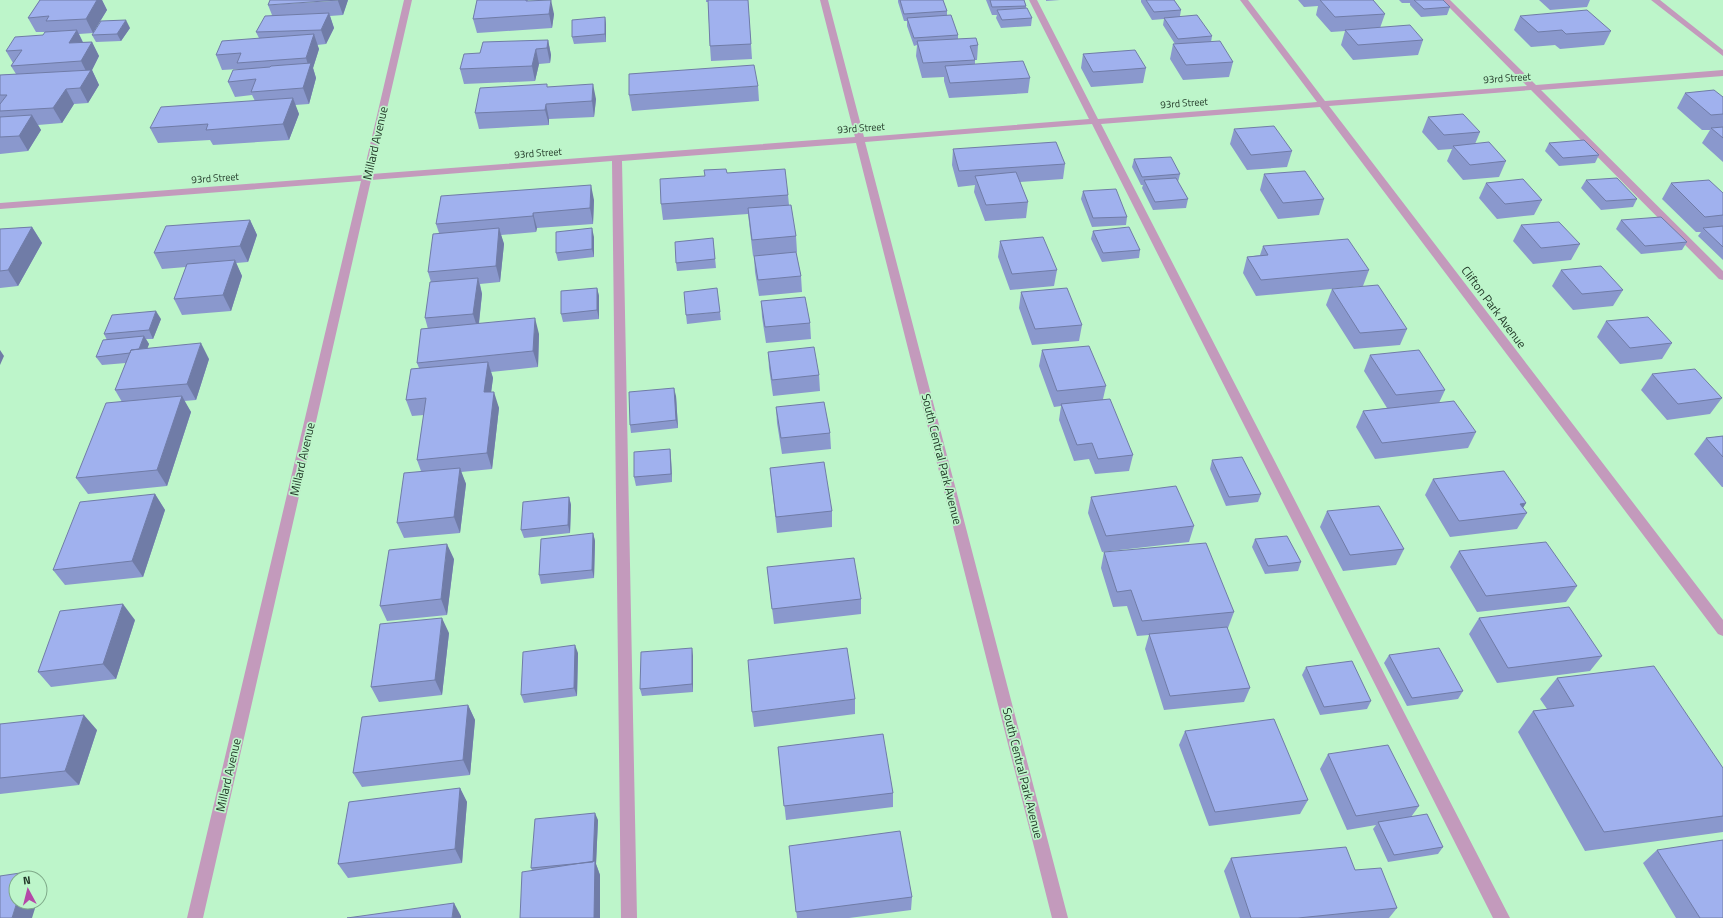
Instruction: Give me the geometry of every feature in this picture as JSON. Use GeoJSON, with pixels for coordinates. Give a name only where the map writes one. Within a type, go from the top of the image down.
{"type":"FeatureCollection","features":[{"type":"Feature","properties":{"kind":"street","name":"Millard Avenue"},"geometry":{"type":"LineString","coordinates":[[195,918],[408,0]]}},
{"type":"Feature","properties":{"kind":"street","name":"South Central Park Avenue"},"geometry":{"type":"LineString","coordinates":[[824,0],[1060,918]]}},
{"type":"Feature","properties":{"kind":"street"},"geometry":{"type":"LineString","coordinates":[[1033,0],[1502,918]]}},
{"type":"Feature","properties":{"kind":"street","name":"Clifton Park Avenue"},"geometry":{"type":"LineString","coordinates":[[1244,0],[1723,630]]}},
{"type":"Feature","properties":{"kind":"street"},"geometry":{"type":"LineString","coordinates":[[1446,0],[1723,277]]}},
{"type":"Feature","properties":{"kind":"street"},"geometry":{"type":"LineString","coordinates":[[1655,0],[1723,54]]}},
{"type":"Feature","properties":{"kind":"street","name":"93rd Street"},"geometry":{"type":"LineString","coordinates":[[0,206],[1723,73]]}},
{"type":"Feature","properties":{"kind":"street"},"geometry":{"type":"LineString","coordinates":[[617,158],[629,918]]}},
{"type":"Feature","properties":{"kind":"building"},"geometry":{"type":"Polygon","coordinates":[[[40,0],[97,0],[86,19],[46,21],[49,16],[28,18],[40,0]]]}},
{"type":"Feature","properties":{"kind":"building"},"geometry":{"type":"Polygon","coordinates":[[[270,0],[338,0],[268,5],[270,0]]]}},
{"type":"Feature","properties":{"kind":"building"},"geometry":{"type":"Polygon","coordinates":[[[477,0],[551,0],[549,14],[473,19],[477,0]]]}},
{"type":"Feature","properties":{"kind":"building"},"geometry":{"type":"Polygon","coordinates":[[[708,0],[748,0],[751,44],[710,46],[708,0]]]}},
{"type":"Feature","properties":{"kind":"building"},"geometry":{"type":"Polygon","coordinates":[[[900,0],[943,0],[947,11],[904,14],[900,0]]]}},
{"type":"Feature","properties":{"kind":"building"},"geometry":{"type":"Polygon","coordinates":[[[990,0],[1024,0],[1026,6],[992,7],[990,0]]]}},
{"type":"Feature","properties":{"kind":"building"},"geometry":{"type":"Polygon","coordinates":[[[1146,0],[1174,0],[1181,10],[1154,12],[1146,0]]]}},
{"type":"Feature","properties":{"kind":"building"},"geometry":{"type":"Polygon","coordinates":[[[1320,0],[1373,0],[1385,14],[1335,17],[1320,0]]]}},
{"type":"Feature","properties":{"kind":"building"},"geometry":{"type":"Polygon","coordinates":[[[1414,0],[1443,0],[1450,7],[1424,9],[1414,0]]]}},
{"type":"Feature","properties":{"kind":"building"},"geometry":{"type":"Polygon","coordinates":[[[1027,8],[1032,18],[1002,20],[997,10],[1027,8]]]}},
{"type":"Feature","properties":{"kind":"building"},"geometry":{"type":"Polygon","coordinates":[[[1587,10],[1611,31],[1566,34],[1562,30],[1538,32],[1520,16],[1587,10]]]}},
{"type":"Feature","properties":{"kind":"building"},"geometry":{"type":"Polygon","coordinates":[[[329,13],[321,30],[256,32],[265,16],[329,13]]]}},
{"type":"Feature","properties":{"kind":"building"},"geometry":{"type":"Polygon","coordinates":[[[951,15],[958,35],[914,38],[907,18],[951,15]]]}},
{"type":"Feature","properties":{"kind":"building"},"geometry":{"type":"Polygon","coordinates":[[[1197,15],[1212,36],[1178,39],[1164,18],[1197,15]]]}},
{"type":"Feature","properties":{"kind":"building"},"geometry":{"type":"Polygon","coordinates":[[[605,17],[605,34],[572,37],[572,20],[605,17]]]}},
{"type":"Feature","properties":{"kind":"building"},"geometry":{"type":"Polygon","coordinates":[[[126,20],[117,34],[92,35],[101,21],[126,20]]]}},
{"type":"Feature","properties":{"kind":"building"},"geometry":{"type":"Polygon","coordinates":[[[1410,25],[1423,40],[1358,45],[1345,30],[1410,25]]]}},
{"type":"Feature","properties":{"kind":"building"},"geometry":{"type":"Polygon","coordinates":[[[77,30],[69,43],[92,42],[81,61],[11,66],[22,50],[6,51],[15,37],[43,35],[45,32],[77,30]]]}},
{"type":"Feature","properties":{"kind":"building"},"geometry":{"type":"Polygon","coordinates":[[[314,34],[306,58],[237,63],[241,53],[216,55],[222,41],[314,34]]]}},
{"type":"Feature","properties":{"kind":"building"},"geometry":{"type":"Polygon","coordinates":[[[976,38],[978,45],[970,46],[975,60],[923,63],[917,41],[976,38]]]}},
{"type":"Feature","properties":{"kind":"building"},"geometry":{"type":"Polygon","coordinates":[[[548,40],[547,48],[536,49],[532,66],[460,69],[464,54],[480,53],[483,42],[548,40]]]}},
{"type":"Feature","properties":{"kind":"building"},"geometry":{"type":"Polygon","coordinates":[[[1220,41],[1233,62],[1186,65],[1173,44],[1220,41]]]}},
{"type":"Feature","properties":{"kind":"building"},"geometry":{"type":"Polygon","coordinates":[[[1135,50],[1146,68],[1093,72],[1083,54],[1135,50]]]}},
{"type":"Feature","properties":{"kind":"building"},"geometry":{"type":"Polygon","coordinates":[[[1023,61],[1030,78],[950,83],[945,66],[1023,61]]]}},
{"type":"Feature","properties":{"kind":"building"},"geometry":{"type":"Polygon","coordinates":[[[311,63],[303,88],[251,92],[256,79],[228,82],[233,70],[311,63]]]}},
{"type":"Feature","properties":{"kind":"building"},"geometry":{"type":"Polygon","coordinates":[[[754,65],[758,86],[629,95],[629,74],[754,65]]]}},
{"type":"Feature","properties":{"kind":"building"},"geometry":{"type":"Polygon","coordinates":[[[91,70],[80,88],[66,89],[53,108],[0,111],[0,104],[7,95],[0,95],[0,75],[91,70]]]}},
{"type":"Feature","properties":{"kind":"building"},"geometry":{"type":"Polygon","coordinates":[[[547,84],[547,87],[593,84],[592,101],[546,104],[545,110],[475,113],[480,88],[547,84]]]}},
{"type":"Feature","properties":{"kind":"building"},"geometry":{"type":"Polygon","coordinates":[[[1714,90],[1723,97],[1723,114],[1711,115],[1685,93],[1714,90]]]}},
{"type":"Feature","properties":{"kind":"building"},"geometry":{"type":"Polygon","coordinates":[[[293,98],[283,124],[206,130],[208,124],[150,128],[161,107],[293,98]]]}},
{"type":"Feature","properties":{"kind":"building"},"geometry":{"type":"Polygon","coordinates":[[[1463,114],[1480,132],[1444,135],[1428,117],[1463,114]]]}},
{"type":"Feature","properties":{"kind":"building"},"geometry":{"type":"Polygon","coordinates":[[[32,115],[19,136],[0,137],[0,117],[32,115]]]}},
{"type":"Feature","properties":{"kind":"building"},"geometry":{"type":"Polygon","coordinates":[[[1274,126],[1292,151],[1251,155],[1234,129],[1274,126]]]}},
{"type":"Feature","properties":{"kind":"building"},"geometry":{"type":"Polygon","coordinates":[[[1723,127],[1723,138],[1711,128],[1723,127]]]}},
{"type":"Feature","properties":{"kind":"building"},"geometry":{"type":"Polygon","coordinates":[[[1584,140],[1599,155],[1563,158],[1549,143],[1584,140]]]}},
{"type":"Feature","properties":{"kind":"building"},"geometry":{"type":"Polygon","coordinates":[[[1056,142],[1065,164],[959,171],[953,149],[1056,142]]]}},
{"type":"Feature","properties":{"kind":"building"},"geometry":{"type":"Polygon","coordinates":[[[1489,142],[1506,161],[1470,165],[1453,146],[1489,142]]]}},
{"type":"Feature","properties":{"kind":"building"},"geometry":{"type":"Polygon","coordinates":[[[1171,157],[1180,174],[1142,177],[1134,159],[1171,157]]]}},
{"type":"Feature","properties":{"kind":"building"},"geometry":{"type":"Polygon","coordinates":[[[726,169],[727,173],[785,169],[788,195],[661,204],[660,179],[705,176],[704,170],[726,169]]]}},
{"type":"Feature","properties":{"kind":"building"},"geometry":{"type":"Polygon","coordinates":[[[1305,171],[1324,199],[1283,203],[1264,174],[1305,171]]]}},
{"type":"Feature","properties":{"kind":"building"},"geometry":{"type":"Polygon","coordinates":[[[1016,172],[1028,202],[986,205],[975,176],[1016,172]]]}},
{"type":"Feature","properties":{"kind":"building"},"geometry":{"type":"Polygon","coordinates":[[[1176,178],[1188,199],[1155,202],[1144,180],[1176,178]]]}},
{"type":"Feature","properties":{"kind":"building"},"geometry":{"type":"Polygon","coordinates":[[[1617,178],[1637,199],[1606,201],[1586,180],[1617,178]]]}},
{"type":"Feature","properties":{"kind":"building"},"geometry":{"type":"Polygon","coordinates":[[[1523,179],[1542,200],[1505,204],[1486,183],[1523,179]]]}},
{"type":"Feature","properties":{"kind":"building"},"geometry":{"type":"Polygon","coordinates":[[[1709,180],[1723,193],[1723,215],[1705,217],[1671,183],[1709,180]]]}},
{"type":"Feature","properties":{"kind":"building"},"geometry":{"type":"Polygon","coordinates":[[[591,185],[590,208],[533,213],[533,216],[436,224],[441,196],[591,185]]]}},
{"type":"Feature","properties":{"kind":"building"},"geometry":{"type":"Polygon","coordinates":[[[1116,189],[1127,217],[1093,218],[1083,191],[1116,189]]]}},
{"type":"Feature","properties":{"kind":"building"},"geometry":{"type":"Polygon","coordinates":[[[791,205],[796,236],[752,240],[748,208],[791,205]]]}},
{"type":"Feature","properties":{"kind":"building"},"geometry":{"type":"Polygon","coordinates":[[[1661,217],[1687,242],[1645,246],[1621,220],[1661,217]]]}},
{"type":"Feature","properties":{"kind":"building"},"geometry":{"type":"Polygon","coordinates":[[[250,220],[240,246],[154,253],[166,226],[250,220]]]}},
{"type":"Feature","properties":{"kind":"building"},"geometry":{"type":"Polygon","coordinates":[[[1559,222],[1580,244],[1541,248],[1521,225],[1559,222]]]}},
{"type":"Feature","properties":{"kind":"building"},"geometry":{"type":"Polygon","coordinates":[[[1723,226],[1723,247],[1703,228],[1723,226]]]}},
{"type":"Feature","properties":{"kind":"building"},"geometry":{"type":"Polygon","coordinates":[[[32,227],[8,270],[0,271],[0,229],[32,227]]]}},
{"type":"Feature","properties":{"kind":"building"},"geometry":{"type":"Polygon","coordinates":[[[1129,227],[1140,250],[1103,253],[1093,231],[1129,227]]]}},
{"type":"Feature","properties":{"kind":"building"},"geometry":{"type":"Polygon","coordinates":[[[499,228],[496,266],[428,272],[433,234],[499,228]]]}},
{"type":"Feature","properties":{"kind":"building"},"geometry":{"type":"Polygon","coordinates":[[[592,228],[592,249],[556,253],[556,232],[592,228]]]}},
{"type":"Feature","properties":{"kind":"building"},"geometry":{"type":"Polygon","coordinates":[[[1043,237],[1057,270],[1012,274],[1000,241],[1043,237]]]}},
{"type":"Feature","properties":{"kind":"building"},"geometry":{"type":"Polygon","coordinates":[[[713,238],[715,259],[676,263],[675,242],[713,238]]]}},
{"type":"Feature","properties":{"kind":"building"},"geometry":{"type":"Polygon","coordinates":[[[1348,239],[1369,270],[1261,280],[1247,257],[1268,255],[1263,246],[1348,239]]]}},
{"type":"Feature","properties":{"kind":"building"},"geometry":{"type":"Polygon","coordinates":[[[796,252],[801,276],[758,280],[754,256],[796,252]]]}},
{"type":"Feature","properties":{"kind":"building"},"geometry":{"type":"Polygon","coordinates":[[[235,260],[223,295],[174,299],[187,264],[235,260]]]}},
{"type":"Feature","properties":{"kind":"building"},"geometry":{"type":"Polygon","coordinates":[[[1601,266],[1623,290],[1582,294],[1561,270],[1601,266]]]}},
{"type":"Feature","properties":{"kind":"building"},"geometry":{"type":"Polygon","coordinates":[[[478,278],[473,314],[425,318],[430,282],[478,278]]]}},
{"type":"Feature","properties":{"kind":"building"},"geometry":{"type":"Polygon","coordinates":[[[1378,285],[1407,329],[1360,333],[1332,289],[1378,285]]]}},
{"type":"Feature","properties":{"kind":"building"},"geometry":{"type":"Polygon","coordinates":[[[597,288],[597,310],[561,314],[561,291],[597,288]]]}},
{"type":"Feature","properties":{"kind":"building"},"geometry":{"type":"Polygon","coordinates":[[[717,288],[720,312],[686,315],[684,292],[717,288]]]}},
{"type":"Feature","properties":{"kind":"building"},"geometry":{"type":"Polygon","coordinates":[[[1067,288],[1082,325],[1035,329],[1021,292],[1067,288]]]}},
{"type":"Feature","properties":{"kind":"building"},"geometry":{"type":"Polygon","coordinates":[[[805,297],[810,323],[765,327],[761,301],[805,297]]]}},
{"type":"Feature","properties":{"kind":"building"},"geometry":{"type":"Polygon","coordinates":[[[156,311],[149,330],[104,334],[112,315],[156,311]]]}},
{"type":"Feature","properties":{"kind":"building"},"geometry":{"type":"Polygon","coordinates":[[[1648,317],[1672,343],[1630,348],[1606,321],[1648,317]]]}},
{"type":"Feature","properties":{"kind":"building"},"geometry":{"type":"Polygon","coordinates":[[[535,318],[533,351],[417,363],[421,329],[535,318]]]}},
{"type":"Feature","properties":{"kind":"building"},"geometry":{"type":"Polygon","coordinates":[[[144,336],[139,349],[131,350],[130,353],[96,357],[103,340],[144,336]]]}},
{"type":"Feature","properties":{"kind":"building"},"geometry":{"type":"Polygon","coordinates":[[[201,343],[187,384],[115,390],[131,350],[201,343]]]}},
{"type":"Feature","properties":{"kind":"building"},"geometry":{"type":"Polygon","coordinates":[[[1089,346],[1106,386],[1057,391],[1042,350],[1089,346]]]}},
{"type":"Feature","properties":{"kind":"building"},"geometry":{"type":"Polygon","coordinates":[[[814,347],[819,375],[772,380],[768,352],[814,347]]]}},
{"type":"Feature","properties":{"kind":"building"},"geometry":{"type":"Polygon","coordinates":[[[1419,350],[1445,390],[1396,395],[1370,355],[1419,350]]]}},
{"type":"Feature","properties":{"kind":"building"},"geometry":{"type":"Polygon","coordinates":[[[488,362],[484,392],[494,392],[487,453],[417,460],[426,398],[406,400],[411,369],[488,362]]]}},
{"type":"Feature","properties":{"kind":"building"},"geometry":{"type":"Polygon","coordinates":[[[1695,369],[1722,398],[1678,404],[1652,374],[1695,369]]]}},
{"type":"Feature","properties":{"kind":"building"},"geometry":{"type":"Polygon","coordinates":[[[674,388],[676,420],[630,425],[629,392],[674,388]]]}},
{"type":"Feature","properties":{"kind":"building"},"geometry":{"type":"Polygon","coordinates":[[[182,396],[157,470],[76,478],[106,403],[182,396]]]}},
{"type":"Feature","properties":{"kind":"building"},"geometry":{"type":"Polygon","coordinates":[[[1110,399],[1133,455],[1098,459],[1092,443],[1077,445],[1061,404],[1110,399]]]}},
{"type":"Feature","properties":{"kind":"building"},"geometry":{"type":"Polygon","coordinates":[[[1454,401],[1476,432],[1382,443],[1363,411],[1454,401]]]}},
{"type":"Feature","properties":{"kind":"building"},"geometry":{"type":"Polygon","coordinates":[[[824,402],[830,433],[781,438],[776,407],[824,402]]]}},
{"type":"Feature","properties":{"kind":"building"},"geometry":{"type":"Polygon","coordinates":[[[1723,436],[1723,457],[1706,438],[1723,436]]]}},
{"type":"Feature","properties":{"kind":"building"},"geometry":{"type":"Polygon","coordinates":[[[670,449],[671,474],[634,477],[634,452],[670,449]]]}},
{"type":"Feature","properties":{"kind":"building"},"geometry":{"type":"Polygon","coordinates":[[[1242,457],[1261,494],[1229,497],[1212,460],[1242,457]]]}},
{"type":"Feature","properties":{"kind":"building"},"geometry":{"type":"Polygon","coordinates":[[[824,462],[832,511],[776,517],[770,468],[824,462]]]}},
{"type":"Feature","properties":{"kind":"building"},"geometry":{"type":"Polygon","coordinates":[[[460,468],[454,517],[397,523],[404,473],[460,468]]]}},
{"type":"Feature","properties":{"kind":"building"},"geometry":{"type":"Polygon","coordinates":[[[1504,471],[1526,503],[1520,504],[1527,513],[1459,521],[1433,479],[1504,471]]]}},
{"type":"Feature","properties":{"kind":"building"},"geometry":{"type":"Polygon","coordinates":[[[1176,486],[1194,526],[1106,536],[1091,497],[1176,486]]]}},
{"type":"Feature","properties":{"kind":"building"},"geometry":{"type":"Polygon","coordinates":[[[155,494],[132,561],[53,570],[80,502],[155,494]]]}},
{"type":"Feature","properties":{"kind":"building"},"geometry":{"type":"Polygon","coordinates":[[[569,497],[568,525],[521,530],[523,502],[569,497]]]}},
{"type":"Feature","properties":{"kind":"building"},"geometry":{"type":"Polygon","coordinates":[[[1379,506],[1404,549],[1350,555],[1327,511],[1379,506]]]}},
{"type":"Feature","properties":{"kind":"building"},"geometry":{"type":"Polygon","coordinates":[[[593,533],[592,570],[539,575],[541,539],[593,533]]]}},
{"type":"Feature","properties":{"kind":"building"},"geometry":{"type":"Polygon","coordinates":[[[1287,536],[1301,562],[1268,566],[1255,539],[1287,536]]]}},
{"type":"Feature","properties":{"kind":"building"},"geometry":{"type":"Polygon","coordinates":[[[1546,542],[1577,586],[1486,596],[1459,551],[1546,542]]]}},
{"type":"Feature","properties":{"kind":"building"},"geometry":{"type":"Polygon","coordinates":[[[1206,543],[1234,612],[1142,621],[1131,590],[1117,592],[1104,552],[1206,543]]]}},
{"type":"Feature","properties":{"kind":"building"},"geometry":{"type":"Polygon","coordinates":[[[447,544],[441,599],[380,606],[389,550],[447,544]]]}},
{"type":"Feature","properties":{"kind":"building"},"geometry":{"type":"Polygon","coordinates":[[[854,558],[861,599],[772,609],[767,567],[854,558]]]}},
{"type":"Feature","properties":{"kind":"building"},"geometry":{"type":"Polygon","coordinates":[[[123,604],[103,664],[38,672],[60,611],[123,604]]]}},
{"type":"Feature","properties":{"kind":"building"},"geometry":{"type":"Polygon","coordinates":[[[1569,607],[1602,656],[1508,668],[1479,618],[1569,607]]]}},
{"type":"Feature","properties":{"kind":"building"},"geometry":{"type":"Polygon","coordinates":[[[442,618],[435,680],[371,687],[380,624],[442,618]]]}},
{"type":"Feature","properties":{"kind":"building"},"geometry":{"type":"Polygon","coordinates":[[[1227,627],[1250,688],[1170,696],[1149,634],[1227,627]]]}},
{"type":"Feature","properties":{"kind":"building"},"geometry":{"type":"Polygon","coordinates":[[[575,645],[574,688],[521,695],[523,652],[575,645]]]}},
{"type":"Feature","properties":{"kind":"building"},"geometry":{"type":"Polygon","coordinates":[[[692,648],[692,684],[640,689],[641,652],[692,648]]]}},
{"type":"Feature","properties":{"kind":"building"},"geometry":{"type":"Polygon","coordinates":[[[847,648],[855,699],[752,712],[748,660],[847,648]]]}},
{"type":"Feature","properties":{"kind":"building"},"geometry":{"type":"Polygon","coordinates":[[[1439,648],[1463,691],[1412,698],[1389,655],[1439,648]]]}},
{"type":"Feature","properties":{"kind":"building"},"geometry":{"type":"Polygon","coordinates":[[[1352,661],[1371,701],[1324,707],[1306,667],[1352,661]]]}},
{"type":"Feature","properties":{"kind":"building"},"geometry":{"type":"Polygon","coordinates":[[[1654,666],[1723,768],[1723,816],[1604,832],[1533,711],[1574,706],[1557,678],[1654,666]]]}},
{"type":"Feature","properties":{"kind":"building"},"geometry":{"type":"Polygon","coordinates":[[[468,705],[463,760],[353,773],[362,717],[468,705]]]}},
{"type":"Feature","properties":{"kind":"building"},"geometry":{"type":"Polygon","coordinates":[[[84,715],[65,771],[0,778],[0,724],[84,715]]]}},
{"type":"Feature","properties":{"kind":"building"},"geometry":{"type":"Polygon","coordinates":[[[1274,719],[1308,800],[1215,812],[1185,731],[1274,719]]]}},
{"type":"Feature","properties":{"kind":"building"},"geometry":{"type":"Polygon","coordinates":[[[883,734],[893,793],[784,806],[778,747],[883,734]]]}},
{"type":"Feature","properties":{"kind":"building"},"geometry":{"type":"Polygon","coordinates":[[[1388,745],[1419,806],[1356,816],[1328,754],[1388,745]]]}},
{"type":"Feature","properties":{"kind":"building"},"geometry":{"type":"Polygon","coordinates":[[[460,788],[455,849],[338,864],[349,802],[460,788]]]}},
{"type":"Feature","properties":{"kind":"building"},"geometry":{"type":"Polygon","coordinates":[[[595,813],[593,862],[531,868],[535,819],[595,813]]]}},
{"type":"Feature","properties":{"kind":"building"},"geometry":{"type":"Polygon","coordinates":[[[1427,814],[1443,847],[1394,855],[1378,822],[1427,814]]]}},
{"type":"Feature","properties":{"kind":"building"},"geometry":{"type":"Polygon","coordinates":[[[900,831],[912,897],[796,912],[789,846],[900,831]]]}},
{"type":"Feature","properties":{"kind":"building"},"geometry":{"type":"Polygon","coordinates":[[[1723,840],[1723,918],[1700,918],[1657,850],[1723,840]]]}},
{"type":"Feature","properties":{"kind":"building"},"geometry":{"type":"Polygon","coordinates":[[[1346,847],[1355,870],[1381,868],[1397,908],[1298,918],[1251,918],[1231,858],[1346,847]]]}},
{"type":"Feature","properties":{"kind":"building"},"geometry":{"type":"Polygon","coordinates":[[[595,861],[594,918],[520,918],[522,872],[595,861]]]}},
{"type":"Feature","properties":{"kind":"building"},"geometry":{"type":"Polygon","coordinates":[[[8,875],[8,910],[14,910],[12,918],[0,918],[0,876],[8,875]]]}},
{"type":"Feature","properties":{"kind":"building"},"geometry":{"type":"Polygon","coordinates":[[[454,903],[452,918],[347,918],[454,903]]]}}]}
